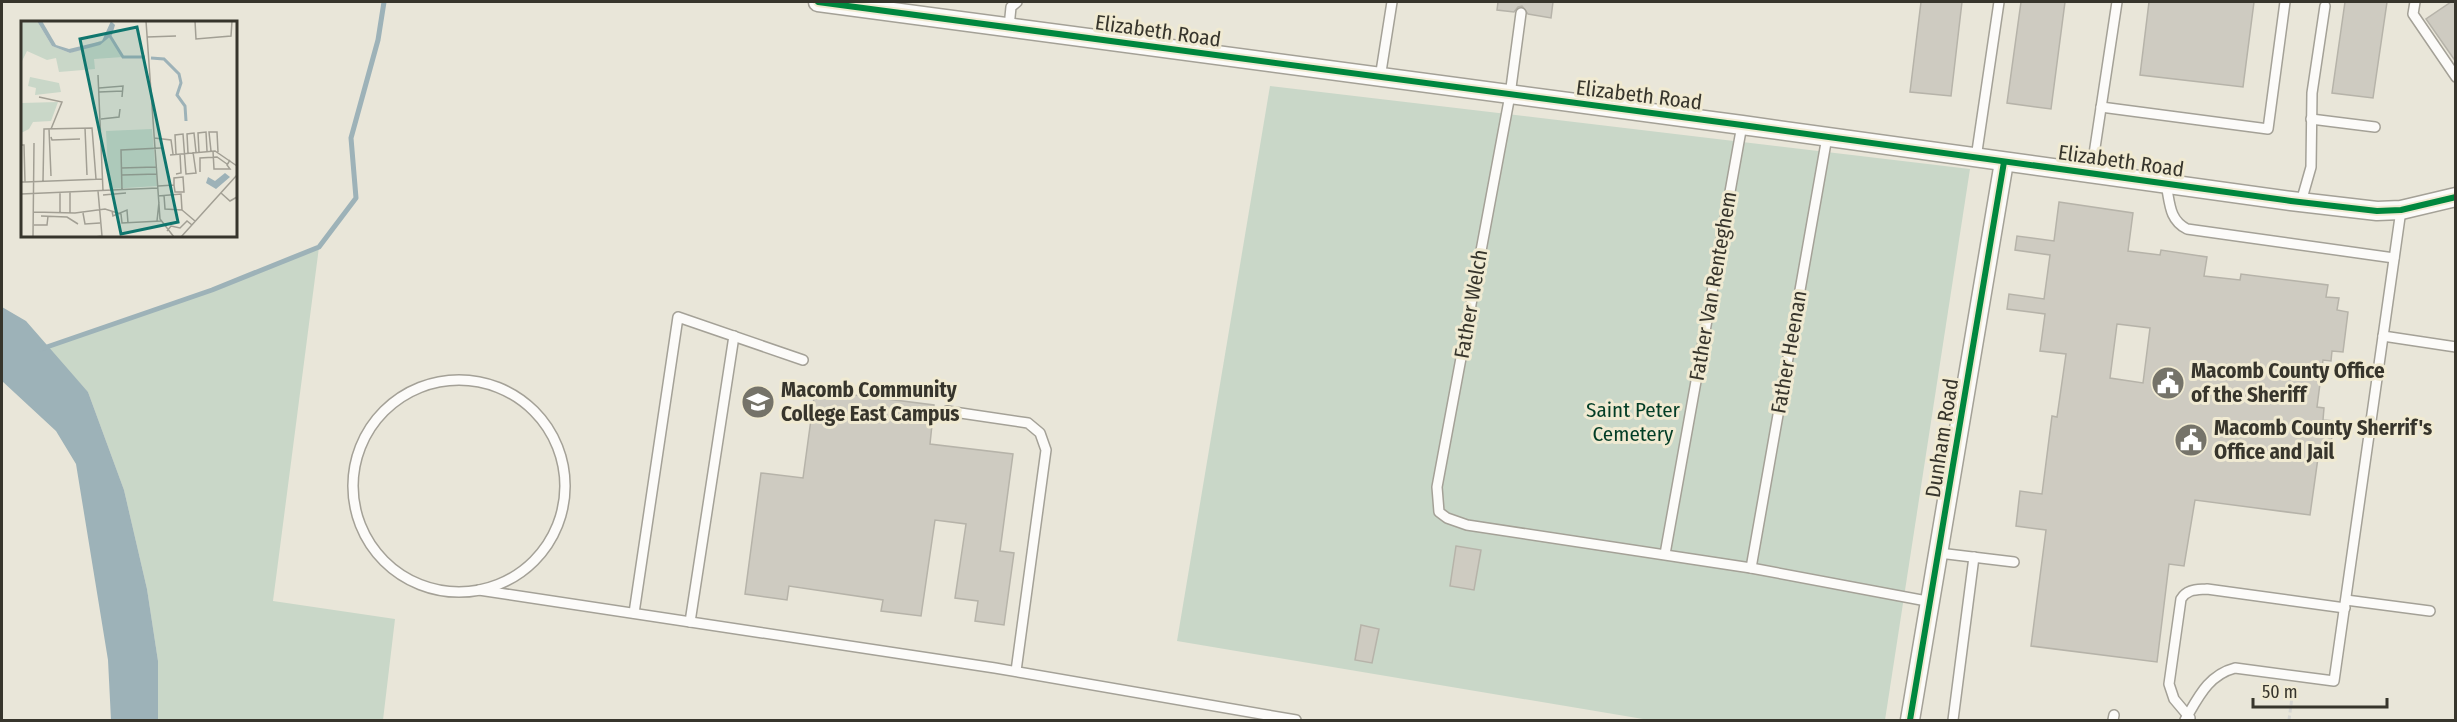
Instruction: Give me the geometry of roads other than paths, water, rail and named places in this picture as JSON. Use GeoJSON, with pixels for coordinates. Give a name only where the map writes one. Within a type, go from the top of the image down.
{"type":"FeatureCollection","features":[{"type":"Feature","properties":{"kind":"street","name":"Elizabeth Road"},"geometry":{"type":"LineString","coordinates":[[818,2],[2301,202],[2377,211],[2401,210],[2456,197]]}},
{"type":"Feature","properties":{"kind":"street","name":"Dunham Road"},"geometry":{"type":"LineString","coordinates":[[1910,720],[1932,602],[2004,162]]}},
{"type":"Feature","properties":{"kind":"lane"},"geometry":{"type":"LineString","coordinates":[[1380,78],[1392,2]]}},
{"type":"Feature","properties":{"kind":"lane"},"geometry":{"type":"LineString","coordinates":[[1976,158],[1999,2]]}},
{"type":"Feature","properties":{"kind":"lane"},"geometry":{"type":"LineString","coordinates":[[2091,174],[2117,2]]}},
{"type":"Feature","properties":{"kind":"lane"},"geometry":{"type":"LineString","coordinates":[[2101,107],[2268,129],[2285,2]]}},
{"type":"Feature","properties":{"kind":"lane"},"geometry":{"type":"LineString","coordinates":[[2415,2],[2413,14],[2456,78]]}},
{"type":"Feature","properties":{"kind":"lane"},"geometry":{"type":"LineString","coordinates":[[1009,27],[1013,3]]}},
{"type":"Feature","properties":{"kind":"lane"},"geometry":{"type":"LineString","coordinates":[[2301,202],[2311,167],[2312,93],[2325,6]]}},
{"type":"Feature","properties":{"kind":"lane","name":"Father Welch"},"geometry":{"type":"LineString","coordinates":[[1521,13],[1510,95],[1437,487],[1438,512],[1467,525],[1665,554]]}},
{"type":"Feature","properties":{"kind":"lane"},"geometry":{"type":"LineString","coordinates":[[2311,119],[2375,127]]}},
{"type":"Feature","properties":{"kind":"lane","name":"Father Van Renteghem"},"geometry":{"type":"LineString","coordinates":[[1665,554],[1742,125]]}},
{"type":"Feature","properties":{"kind":"lane","name":"Father Heenan"},"geometry":{"type":"LineString","coordinates":[[1751,568],[1827,137]]}},
{"type":"Feature","properties":{"kind":"lane"},"geometry":{"type":"LineString","coordinates":[[2166,184],[2172,216],[2178,225],[2187,230],[2394,258]]}},
{"type":"Feature","properties":{"kind":"lane"},"geometry":{"type":"LineString","coordinates":[[2401,210],[2346,604],[2334,681],[2235,668],[2222,671],[2210,681],[2188,719],[2174,699],[2169,684],[2181,599],[2184,594],[2192,590],[2207,589],[2346,604],[2430,611]]}},
{"type":"Feature","properties":{"kind":"lane"},"geometry":{"type":"LineString","coordinates":[[634,613],[678,317],[803,360]]}},
{"type":"Feature","properties":{"kind":"lane"},"geometry":{"type":"LineString","coordinates":[[690,622],[734,336]]}},
{"type":"Feature","properties":{"kind":"lane"},"geometry":{"type":"LineString","coordinates":[[2383,336],[2456,346]]}},
{"type":"Feature","properties":{"kind":"lane"},"geometry":{"type":"LineString","coordinates":[[479,590],[491,588],[523,572],[548,545],[562,512],[565,476],[556,443],[538,414],[512,393],[480,381],[446,380],[413,390],[385,410],[365,437],[354,469],[355,505],[367,539],[390,567],[420,586],[456,593],[479,590],[1016,671],[1296,720]]}},
{"type":"Feature","properties":{"kind":"lane"},"geometry":{"type":"LineString","coordinates":[[947,411],[1028,423],[1040,433],[1046,450],[1016,671]]}},
{"type":"Feature","properties":{"kind":"lane"},"geometry":{"type":"LineString","coordinates":[[1940,553],[2014,562]]}},
{"type":"Feature","properties":{"kind":"lane"},"geometry":{"type":"LineString","coordinates":[[1665,554],[1932,602]]}},
{"type":"Feature","properties":{"kind":"lane"},"geometry":{"type":"LineString","coordinates":[[1953,720],[1974,557]]}},
{"type":"Feature","properties":{"kind":"water"},"geometry":{"type":"Polygon","coordinates":[[[2,307],[26,321],[88,392],[124,490],[147,589],[158,661],[158,720],[111,720],[108,660],[76,464],[56,431],[2,381],[2,307]]]}},
{"type":"Feature","properties":{"kind":"waterway"},"geometry":{"type":"LineString","coordinates":[[41,349],[212,290],[319,247],[356,198],[351,138],[378,40],[384,2]]}},
{"type":"Feature","properties":{"kind":"place","name":"Macomb County Office of the Sheriff"},"geometry":{"type":"Point","coordinates":[2168,383]}},
{"type":"Feature","properties":{"kind":"place","name":"Macomb Community College East Campus"},"geometry":{"type":"Point","coordinates":[758,402]}},
{"type":"Feature","properties":{"kind":"place","name":"Macomb County Sherrif's Office and Jail"},"geometry":{"type":"Point","coordinates":[2191,440]}},
{"type":"Feature","properties":{"kind":"park label","name":"Saint Peter Cemetery"},"geometry":{"type":"Point","coordinates":[1633,422]}}]}
